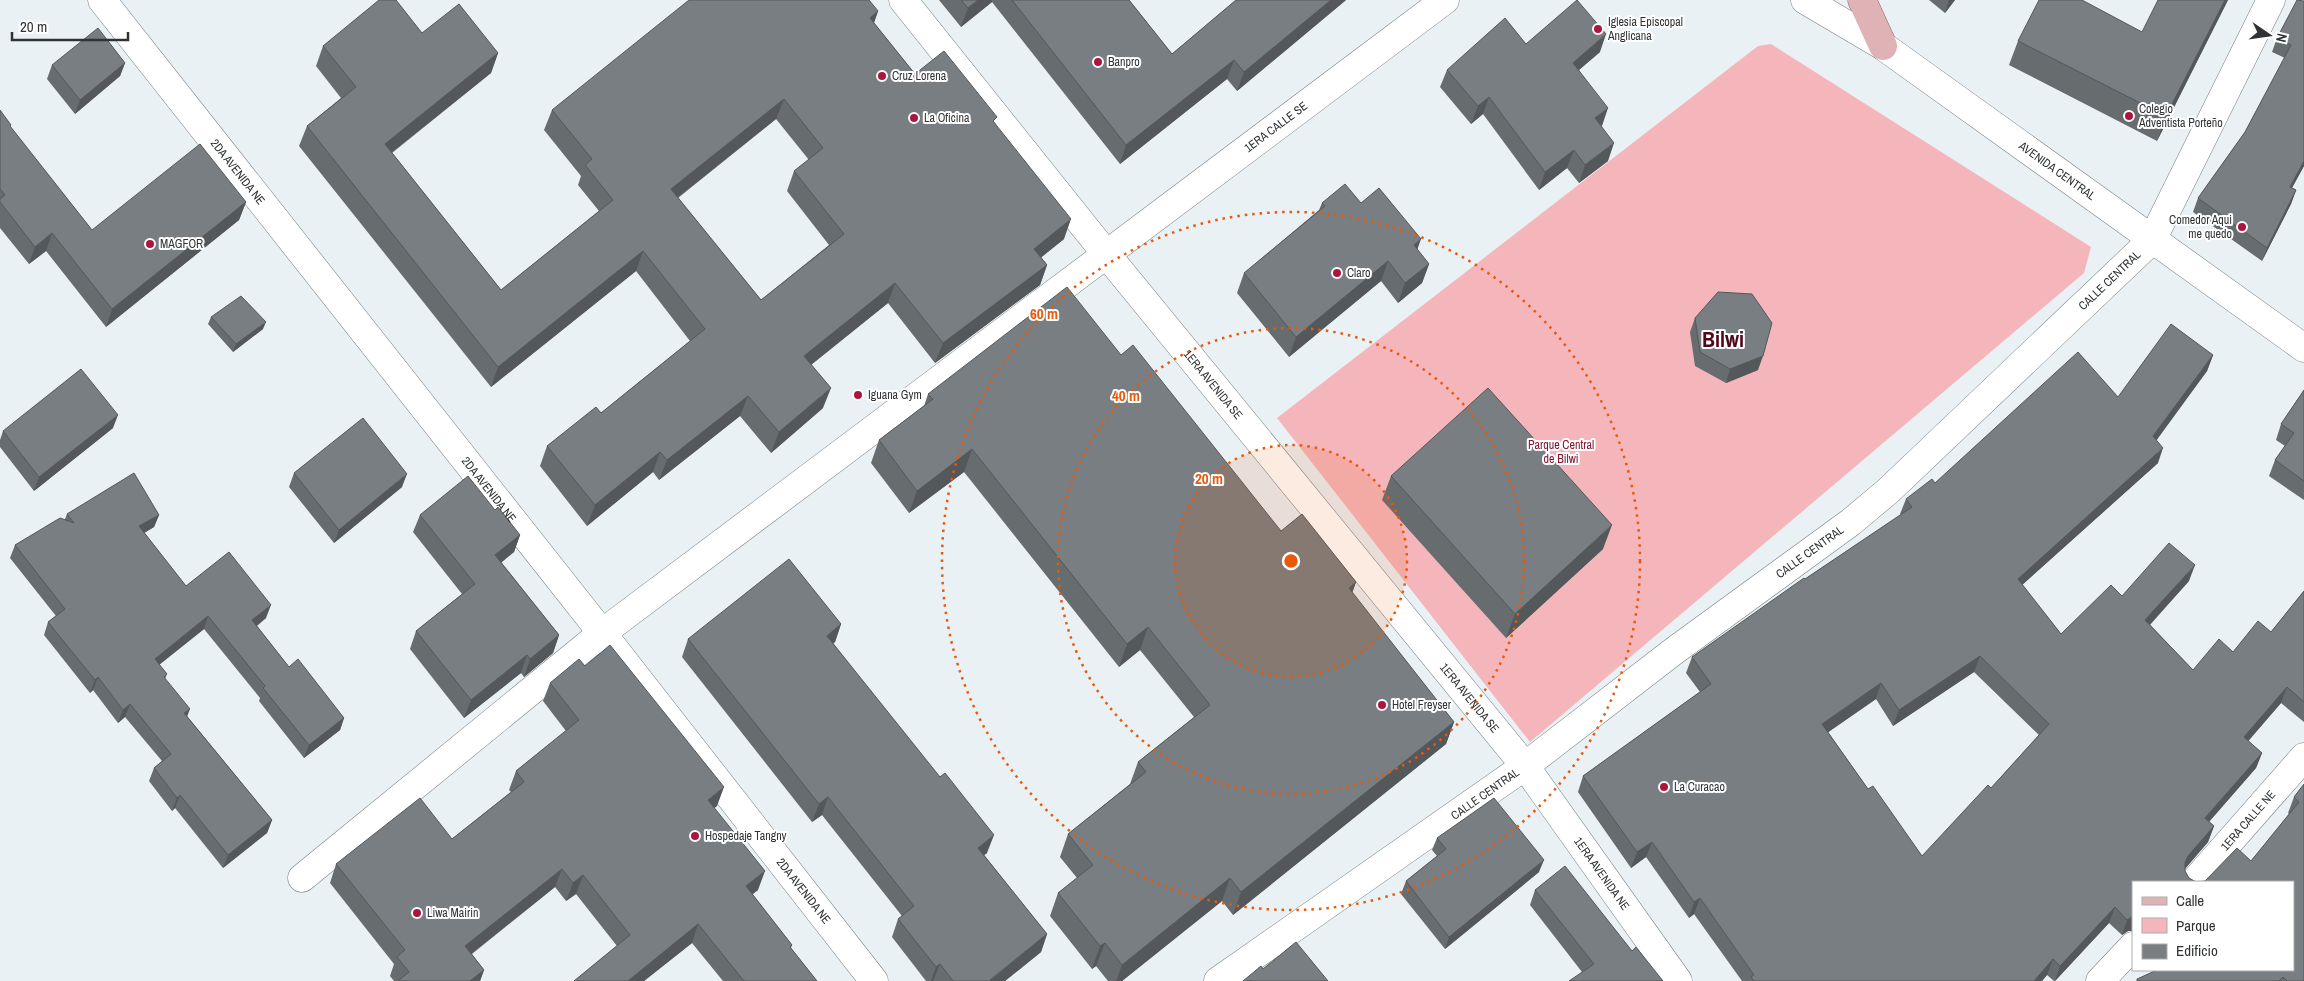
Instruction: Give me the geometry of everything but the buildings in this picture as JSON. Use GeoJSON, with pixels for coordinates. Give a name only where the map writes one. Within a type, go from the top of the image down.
{"type":"FeatureCollection","features":[{"type":"Feature","properties":{"kind":"main road"},"geometry":{"type":"LineString","coordinates":[[1862,0],[1883,46]]}},
{"type":"Feature","properties":{"kind":"street","name":"2DA AVENIDA NE"},"geometry":{"type":"LineString","coordinates":[[102,0],[874,981]]}},
{"type":"Feature","properties":{"kind":"street","name":"1ERA AVENIDA SE"},"geometry":{"type":"LineString","coordinates":[[903,0],[1106,255],[1525,766]]}},
{"type":"Feature","properties":{"kind":"street","name":"1ERA CALLE SE"},"geometry":{"type":"LineString","coordinates":[[302,878],[602,633],[1445,0]]}},
{"type":"Feature","properties":{"kind":"street","name":"AVENIDA CENTRAL"},"geometry":{"type":"LineString","coordinates":[[1805,0],[1883,46],[2304,348]]}},
{"type":"Feature","properties":{"kind":"street","name":"CALLE CENTRAL"},"geometry":{"type":"LineString","coordinates":[[1218,981],[1525,766],[1674,651],[1851,522],[1888,491],[2152,240],[2271,0]]}},
{"type":"Feature","properties":{"kind":"street","name":"1ERA CALLE NE"},"geometry":{"type":"LineString","coordinates":[[2195,881],[2304,757]]}},
{"type":"Feature","properties":{"kind":"street","name":"1ERA AVENIDA NE"},"geometry":{"type":"LineString","coordinates":[[1525,766],[1678,981]]}},
{"type":"Feature","properties":{"kind":"street"},"geometry":{"type":"LineString","coordinates":[[2100,981],[2132,947]]}},
{"type":"Feature","properties":{"kind":"green space","name":"Parque Central de Bilwi"},"geometry":{"type":"Polygon","coordinates":[[[1771,44],[2091,247],[2084,273],[1530,742],[1277,418],[1758,46],[1771,44]]]}},
{"type":"Feature","properties":{"kind":"place","name":"Iglesia Episcopal Anglicana"},"geometry":{"type":"Point","coordinates":[1598,29]}},
{"type":"Feature","properties":{"kind":"place","name":"Banpro"},"geometry":{"type":"Point","coordinates":[1098,62]}},
{"type":"Feature","properties":{"kind":"place","name":"Cruz Lorena"},"geometry":{"type":"Point","coordinates":[882,76]}},
{"type":"Feature","properties":{"kind":"place","name":"Colegio Adventista Porteño"},"geometry":{"type":"Point","coordinates":[2129,116]}},
{"type":"Feature","properties":{"kind":"place","name":"La Oficina"},"geometry":{"type":"Point","coordinates":[914,118]}},
{"type":"Feature","properties":{"kind":"place","name":"Comedor Aqui me quedo"},"geometry":{"type":"Point","coordinates":[2242,227]}},
{"type":"Feature","properties":{"kind":"place","name":"MAGFOR"},"geometry":{"type":"Point","coordinates":[150,244]}},
{"type":"Feature","properties":{"kind":"place","name":"Claro"},"geometry":{"type":"Point","coordinates":[1337,273]}},
{"type":"Feature","properties":{"kind":"place","name":"Iguana Gym"},"geometry":{"type":"Point","coordinates":[858,395]}},
{"type":"Feature","properties":{"kind":"place","name":"Hotel Freyser"},"geometry":{"type":"Point","coordinates":[1382,705]}},
{"type":"Feature","properties":{"kind":"place","name":"La Curacao"},"geometry":{"type":"Point","coordinates":[1664,787]}},
{"type":"Feature","properties":{"kind":"place","name":"Hospedaje Tangny"},"geometry":{"type":"Point","coordinates":[695,836]}},
{"type":"Feature","properties":{"kind":"place","name":"Liwa Mairin"},"geometry":{"type":"Point","coordinates":[417,913]}},
{"type":"Feature","properties":{"kind":"district","name":"Bilwi"},"geometry":{"type":"Point","coordinates":[1723,339]}}]}
